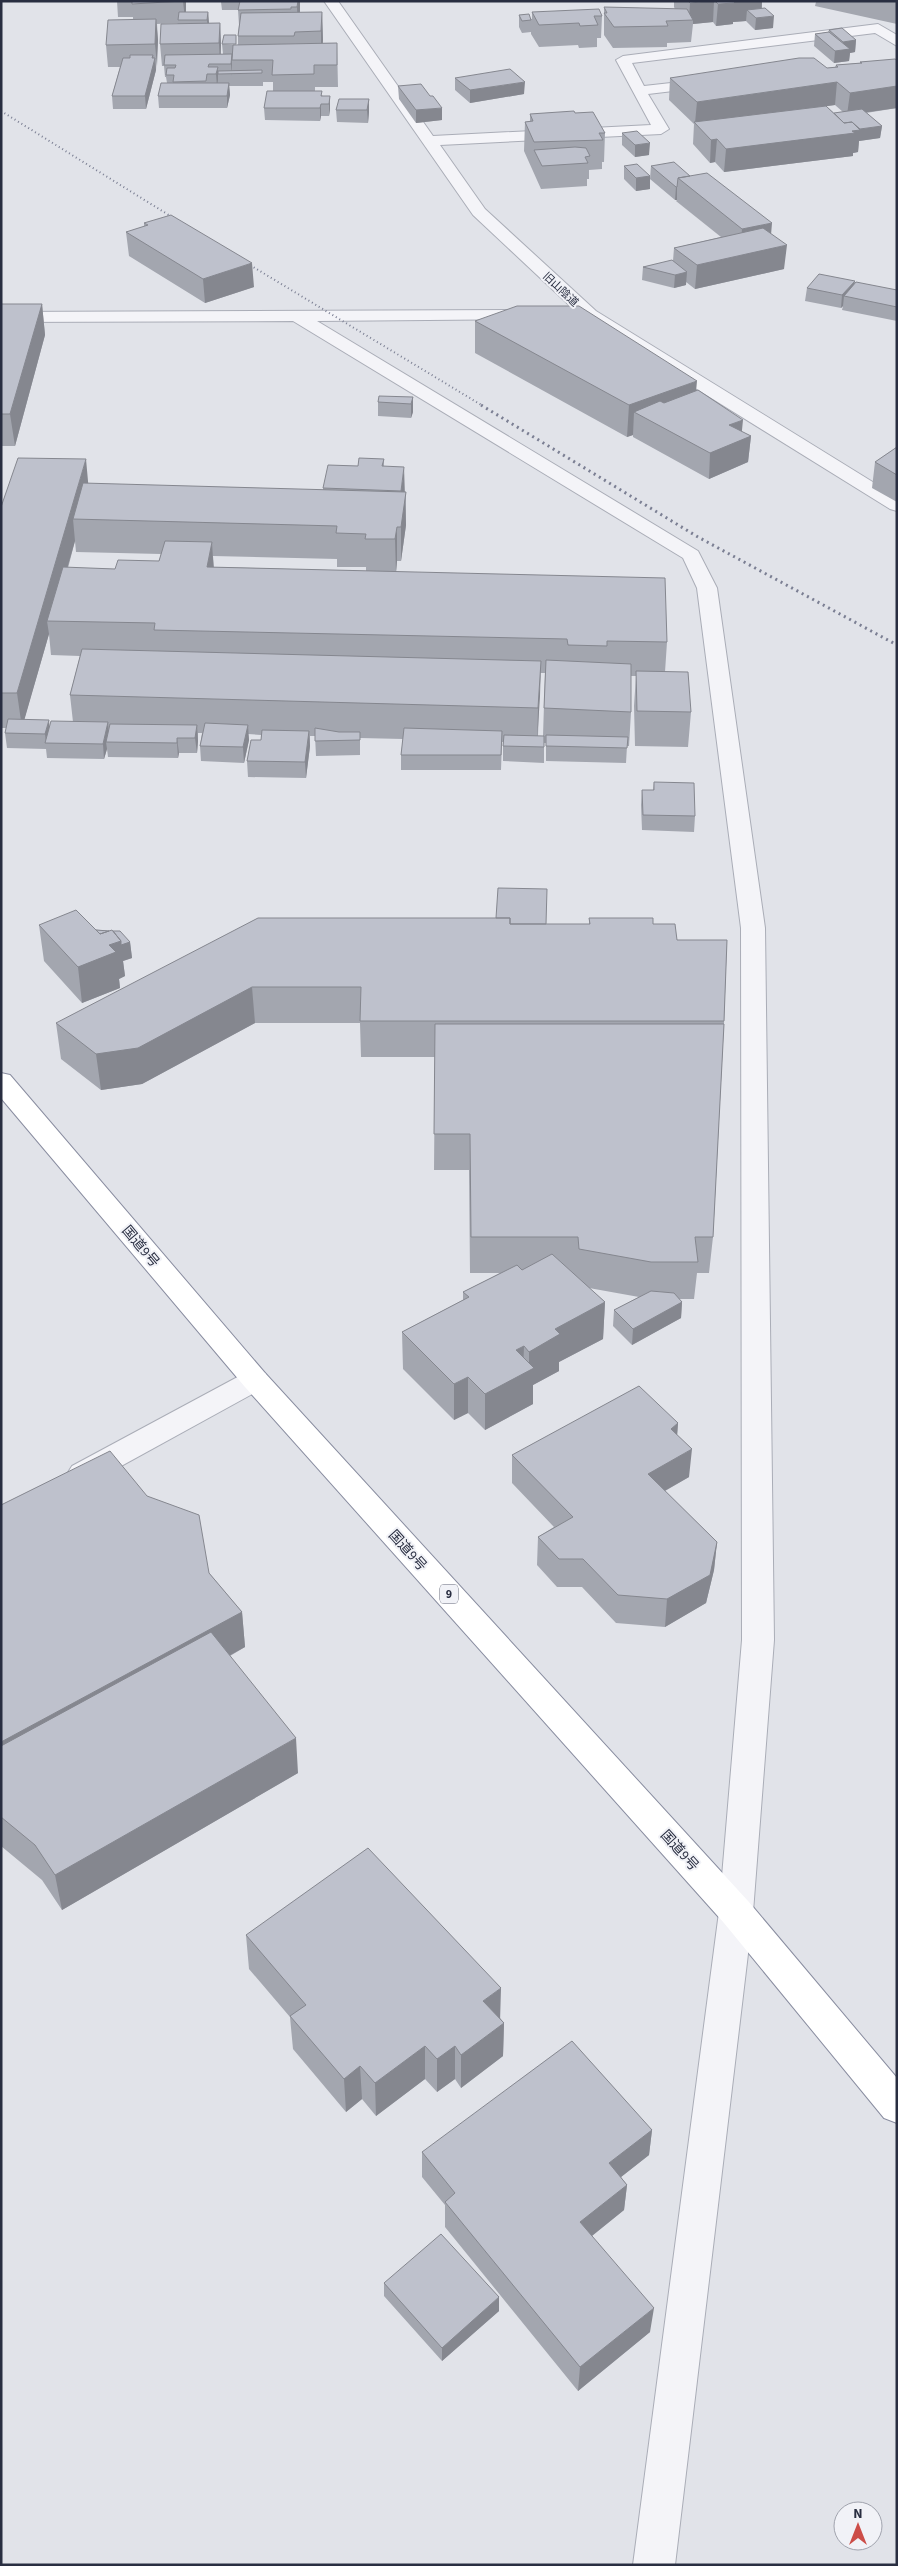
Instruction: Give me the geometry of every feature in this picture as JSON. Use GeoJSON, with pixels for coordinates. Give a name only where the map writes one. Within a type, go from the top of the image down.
{"type":"FeatureCollection","features":[{"type":"Feature","properties":{"kind":"highway","name":"国道9号"},"geometry":{"type":"LineString","coordinates":[[1,1081],[255,1380],[736,1912],[897,2106]]}},
{"type":"Feature","properties":{"kind":"street","name":"旧山陰道"},"geometry":{"type":"LineString","coordinates":[[331,1],[478,212],[590,315],[874,481],[897,505]]}},
{"type":"Feature","properties":{"kind":"street"},"geometry":{"type":"LineString","coordinates":[[428,141],[661,128],[623,60],[878,28],[897,42]]}},
{"type":"Feature","properties":{"kind":"street"},"geometry":{"type":"LineString","coordinates":[[639,91],[717,82]]}},
{"type":"Feature","properties":{"kind":"street"},"geometry":{"type":"LineString","coordinates":[[1,316],[298,317],[541,315]]}},
{"type":"Feature","properties":{"kind":"street"},"geometry":{"type":"LineString","coordinates":[[570,315],[590,315]]}},
{"type":"Feature","properties":{"kind":"street"},"geometry":{"type":"LineString","coordinates":[[298,317],[691,555],[707,588],[753,928],[758,1640],[736,1912],[654,2565]]}},
{"type":"Feature","properties":{"kind":"street"},"geometry":{"type":"LineString","coordinates":[[62,1484],[255,1380]]}},
{"type":"Feature","properties":{"kind":"building"},"geometry":{"type":"Polygon","coordinates":[[[132,1],[183,1],[132,4],[132,1]]]}},
{"type":"Feature","properties":{"kind":"building"},"geometry":{"type":"Polygon","coordinates":[[[240,1],[298,1],[297,7],[291,7],[291,9],[238,10],[240,1]]]}},
{"type":"Feature","properties":{"kind":"building"},"geometry":{"type":"Polygon","coordinates":[[[688,1],[712,1],[690,3],[688,1]]]}},
{"type":"Feature","properties":{"kind":"building"},"geometry":{"type":"Polygon","coordinates":[[[715,1],[733,1],[735,3],[718,4],[715,1]]]}},
{"type":"Feature","properties":{"kind":"building"},"geometry":{"type":"Polygon","coordinates":[[[604,7],[687,9],[693,20],[666,21],[668,26],[614,27],[604,13],[607,13],[604,7]]]}},
{"type":"Feature","properties":{"kind":"building"},"geometry":{"type":"Polygon","coordinates":[[[765,8],[774,16],[756,18],[747,10],[765,8]]]}},
{"type":"Feature","properties":{"kind":"building"},"geometry":{"type":"Polygon","coordinates":[[[599,9],[602,16],[594,16],[598,25],[580,26],[579,23],[539,25],[532,12],[599,9]]]}},
{"type":"Feature","properties":{"kind":"building"},"geometry":{"type":"Polygon","coordinates":[[[179,12],[208,12],[207,20],[178,20],[179,12]]]}},
{"type":"Feature","properties":{"kind":"building"},"geometry":{"type":"Polygon","coordinates":[[[322,12],[321,31],[295,32],[294,36],[238,36],[241,13],[322,12]]]}},
{"type":"Feature","properties":{"kind":"building"},"geometry":{"type":"Polygon","coordinates":[[[529,14],[531,20],[522,21],[519,15],[529,14]]]}},
{"type":"Feature","properties":{"kind":"building"},"geometry":{"type":"Polygon","coordinates":[[[156,19],[155,44],[106,45],[108,20],[156,19]]]}},
{"type":"Feature","properties":{"kind":"building"},"geometry":{"type":"Polygon","coordinates":[[[220,23],[219,43],[160,44],[161,24],[220,23]]]}},
{"type":"Feature","properties":{"kind":"building"},"geometry":{"type":"Polygon","coordinates":[[[842,28],[856,40],[843,42],[829,30],[842,28]]]}},
{"type":"Feature","properties":{"kind":"building"},"geometry":{"type":"Polygon","coordinates":[[[829,32],[850,49],[835,51],[815,34],[829,32]]]}},
{"type":"Feature","properties":{"kind":"building"},"geometry":{"type":"Polygon","coordinates":[[[224,35],[236,35],[236,44],[222,44],[224,35]]]}},
{"type":"Feature","properties":{"kind":"building"},"geometry":{"type":"Polygon","coordinates":[[[337,43],[337,65],[314,65],[314,74],[272,75],[273,60],[232,60],[233,45],[337,43]]]}},
{"type":"Feature","properties":{"kind":"building"},"geometry":{"type":"Polygon","coordinates":[[[232,54],[231,64],[209,64],[208,67],[218,67],[216,74],[207,74],[206,81],[173,82],[174,75],[166,75],[167,68],[175,68],[176,65],[164,65],[165,55],[232,54]]]}},
{"type":"Feature","properties":{"kind":"building"},"geometry":{"type":"Polygon","coordinates":[[[130,55],[153,55],[152,58],[155,58],[145,96],[112,96],[123,58],[130,58],[130,55]]]}},
{"type":"Feature","properties":{"kind":"building"},"geometry":{"type":"Polygon","coordinates":[[[799,58],[814,58],[827,68],[838,67],[836,65],[895,59],[897,60],[897,86],[850,93],[837,82],[697,102],[670,78],[799,58]]]}},
{"type":"Feature","properties":{"kind":"building"},"geometry":{"type":"Polygon","coordinates":[[[510,69],[525,82],[470,90],[455,78],[510,69]]]}},
{"type":"Feature","properties":{"kind":"building"},"geometry":{"type":"Polygon","coordinates":[[[262,70],[262,73],[218,74],[218,71],[262,70]]]}},
{"type":"Feature","properties":{"kind":"building"},"geometry":{"type":"Polygon","coordinates":[[[161,83],[229,83],[227,96],[158,96],[161,83]]]}},
{"type":"Feature","properties":{"kind":"building"},"geometry":{"type":"Polygon","coordinates":[[[421,84],[442,108],[416,110],[398,86],[421,84]]]}},
{"type":"Feature","properties":{"kind":"building"},"geometry":{"type":"Polygon","coordinates":[[[267,91],[322,91],[321,96],[330,96],[329,104],[321,104],[320,108],[264,108],[267,91]]]}},
{"type":"Feature","properties":{"kind":"building"},"geometry":{"type":"Polygon","coordinates":[[[339,99],[369,99],[367,110],[336,110],[339,99]]]}},
{"type":"Feature","properties":{"kind":"building"},"geometry":{"type":"Polygon","coordinates":[[[826,106],[844,123],[852,122],[860,130],[852,131],[855,133],[726,149],[717,139],[711,140],[694,122],[826,106]]]}},
{"type":"Feature","properties":{"kind":"building"},"geometry":{"type":"Polygon","coordinates":[[[862,109],[882,126],[860,129],[852,122],[844,123],[834,113],[862,109]]]}},
{"type":"Feature","properties":{"kind":"building"},"geometry":{"type":"Polygon","coordinates":[[[574,111],[575,113],[593,112],[605,133],[599,133],[603,140],[534,142],[525,122],[533,121],[530,114],[574,111]]]}},
{"type":"Feature","properties":{"kind":"building"},"geometry":{"type":"Polygon","coordinates":[[[637,131],[650,143],[635,145],[622,133],[637,131]]]}},
{"type":"Feature","properties":{"kind":"building"},"geometry":{"type":"Polygon","coordinates":[[[586,148],[590,156],[585,157],[588,163],[542,166],[534,150],[586,148]]]}},
{"type":"Feature","properties":{"kind":"building"},"geometry":{"type":"Polygon","coordinates":[[[674,162],[690,176],[678,178],[677,187],[651,166],[674,162]]]}},
{"type":"Feature","properties":{"kind":"building"},"geometry":{"type":"Polygon","coordinates":[[[637,164],[650,176],[636,178],[624,166],[637,164]]]}},
{"type":"Feature","properties":{"kind":"building"},"geometry":{"type":"Polygon","coordinates":[[[707,173],[772,223],[742,229],[678,178],[707,173]]]}},
{"type":"Feature","properties":{"kind":"building"},"geometry":{"type":"Polygon","coordinates":[[[171,215],[252,263],[203,279],[126,232],[148,225],[144,223],[171,215]]]}},
{"type":"Feature","properties":{"kind":"building"},"geometry":{"type":"Polygon","coordinates":[[[763,228],[787,245],[697,265],[674,248],[763,228]]]}},
{"type":"Feature","properties":{"kind":"building"},"geometry":{"type":"Polygon","coordinates":[[[672,260],[687,272],[675,275],[643,267],[672,260]]]}},
{"type":"Feature","properties":{"kind":"building"},"geometry":{"type":"Polygon","coordinates":[[[819,274],[855,281],[842,295],[807,288],[819,274]]]}},
{"type":"Feature","properties":{"kind":"building"},"geometry":{"type":"Polygon","coordinates":[[[856,282],[897,290],[897,307],[844,296],[856,282]]]}},
{"type":"Feature","properties":{"kind":"building"},"geometry":{"type":"Polygon","coordinates":[[[1,304],[42,304],[10,414],[1,414],[1,304]]]}},
{"type":"Feature","properties":{"kind":"building"},"geometry":{"type":"Polygon","coordinates":[[[517,306],[579,306],[697,381],[629,405],[475,321],[517,306]]]}},
{"type":"Feature","properties":{"kind":"building"},"geometry":{"type":"Polygon","coordinates":[[[698,390],[743,420],[729,425],[751,436],[710,453],[634,412],[660,401],[664,403],[698,390]]]}},
{"type":"Feature","properties":{"kind":"building"},"geometry":{"type":"Polygon","coordinates":[[[379,396],[413,397],[411,404],[378,402],[379,396]]]}},
{"type":"Feature","properties":{"kind":"building"},"geometry":{"type":"Polygon","coordinates":[[[897,447],[897,475],[875,462],[897,447]]]}},
{"type":"Feature","properties":{"kind":"building"},"geometry":{"type":"Polygon","coordinates":[[[18,458],[86,459],[17,693],[1,693],[1,507],[18,458]]]}},
{"type":"Feature","properties":{"kind":"building"},"geometry":{"type":"Polygon","coordinates":[[[359,458],[384,459],[382,466],[404,467],[401,491],[323,488],[328,465],[358,466],[359,458]]]}},
{"type":"Feature","properties":{"kind":"building"},"geometry":{"type":"Polygon","coordinates":[[[83,483],[406,492],[401,527],[397,527],[395,539],[365,539],[366,534],[336,533],[337,526],[73,519],[83,483]]]}},
{"type":"Feature","properties":{"kind":"building"},"geometry":{"type":"Polygon","coordinates":[[[165,541],[212,542],[207,567],[665,578],[667,642],[607,641],[607,646],[568,645],[567,639],[154,630],[155,623],[47,621],[63,567],[115,569],[118,560],[159,561],[165,541]]]}},
{"type":"Feature","properties":{"kind":"building"},"geometry":{"type":"Polygon","coordinates":[[[82,649],[541,661],[538,708],[70,695],[82,649]]]}},
{"type":"Feature","properties":{"kind":"building"},"geometry":{"type":"Polygon","coordinates":[[[546,660],[631,664],[631,712],[544,708],[546,660]]]}},
{"type":"Feature","properties":{"kind":"building"},"geometry":{"type":"Polygon","coordinates":[[[636,671],[688,672],[691,712],[637,711],[636,671]]]}},
{"type":"Feature","properties":{"kind":"building"},"geometry":{"type":"Polygon","coordinates":[[[8,719],[49,720],[45,734],[5,733],[8,719]]]}},
{"type":"Feature","properties":{"kind":"building"},"geometry":{"type":"Polygon","coordinates":[[[51,721],[108,722],[103,744],[45,743],[51,721]]]}},
{"type":"Feature","properties":{"kind":"building"},"geometry":{"type":"Polygon","coordinates":[[[205,723],[248,725],[243,747],[200,746],[205,723]]]}},
{"type":"Feature","properties":{"kind":"building"},"geometry":{"type":"Polygon","coordinates":[[[110,724],[197,725],[195,738],[177,738],[177,743],[106,742],[110,724]]]}},
{"type":"Feature","properties":{"kind":"building"},"geometry":{"type":"Polygon","coordinates":[[[315,728],[339,732],[360,732],[360,740],[315,741],[315,728]]]}},
{"type":"Feature","properties":{"kind":"building"},"geometry":{"type":"Polygon","coordinates":[[[404,728],[502,731],[501,755],[401,755],[404,728]]]}},
{"type":"Feature","properties":{"kind":"building"},"geometry":{"type":"Polygon","coordinates":[[[262,730],[309,731],[305,762],[247,761],[251,740],[261,740],[262,730]]]}},
{"type":"Feature","properties":{"kind":"building"},"geometry":{"type":"Polygon","coordinates":[[[504,735],[544,736],[544,747],[503,746],[504,735]]]}},
{"type":"Feature","properties":{"kind":"building"},"geometry":{"type":"Polygon","coordinates":[[[546,735],[628,737],[627,748],[546,746],[546,735]]]}},
{"type":"Feature","properties":{"kind":"building"},"geometry":{"type":"Polygon","coordinates":[[[654,782],[694,783],[695,816],[643,815],[642,790],[654,790],[654,782]]]}},
{"type":"Feature","properties":{"kind":"building"},"geometry":{"type":"Polygon","coordinates":[[[498,888],[547,889],[546,924],[510,924],[510,918],[496,918],[498,888]]]}},
{"type":"Feature","properties":{"kind":"building"},"geometry":{"type":"Polygon","coordinates":[[[76,910],[100,934],[112,930],[121,941],[109,945],[116,952],[78,967],[39,925],[76,910]]]}},
{"type":"Feature","properties":{"kind":"building"},"geometry":{"type":"Polygon","coordinates":[[[258,918],[510,918],[510,924],[590,924],[589,918],[653,918],[653,924],[675,924],[677,940],[727,940],[724,1021],[360,1021],[361,987],[252,987],[138,1048],[96,1054],[56,1023],[258,918]]]}},
{"type":"Feature","properties":{"kind":"building"},"geometry":{"type":"Polygon","coordinates":[[[96,930],[109,931],[100,934],[96,930]]]}},
{"type":"Feature","properties":{"kind":"building"},"geometry":{"type":"Polygon","coordinates":[[[113,931],[120,931],[130,942],[121,945],[121,941],[113,931]]]}},
{"type":"Feature","properties":{"kind":"building"},"geometry":{"type":"Polygon","coordinates":[[[435,1024],[724,1024],[713,1237],[695,1237],[698,1262],[651,1262],[579,1249],[578,1237],[471,1237],[470,1134],[434,1134],[435,1024]]]}},
{"type":"Feature","properties":{"kind":"building"},"geometry":{"type":"Polygon","coordinates":[[[552,1254],[605,1302],[555,1329],[560,1334],[529,1352],[524,1346],[516,1350],[534,1368],[485,1394],[468,1377],[454,1384],[402,1332],[469,1297],[463,1292],[517,1265],[522,1270],[552,1254]]]}},
{"type":"Feature","properties":{"kind":"building"},"geometry":{"type":"Polygon","coordinates":[[[651,1291],[674,1293],[682,1302],[633,1329],[614,1310],[651,1291]]]}},
{"type":"Feature","properties":{"kind":"building"},"geometry":{"type":"Polygon","coordinates":[[[639,1386],[678,1423],[671,1429],[692,1449],[648,1474],[717,1542],[710,1575],[667,1599],[618,1595],[583,1559],[559,1559],[538,1537],[573,1517],[512,1455],[639,1386]]]}},
{"type":"Feature","properties":{"kind":"building"},"geometry":{"type":"Polygon","coordinates":[[[110,1451],[147,1496],[199,1515],[209,1573],[242,1612],[1,1742],[1,1505],[110,1451]]]}},
{"type":"Feature","properties":{"kind":"building"},"geometry":{"type":"Polygon","coordinates":[[[211,1632],[296,1738],[55,1875],[35,1845],[1,1817],[1,1746],[211,1632]]]}},
{"type":"Feature","properties":{"kind":"building"},"geometry":{"type":"Polygon","coordinates":[[[368,1848],[501,1988],[483,2001],[504,2023],[461,2055],[455,2046],[437,2059],[425,2046],[375,2083],[360,2066],[344,2079],[290,2016],[306,2005],[246,1935],[368,1848]]]}},
{"type":"Feature","properties":{"kind":"building"},"geometry":{"type":"Polygon","coordinates":[[[572,2041],[652,2130],[609,2163],[627,2185],[580,2222],[654,2308],[580,2367],[445,2202],[455,2193],[422,2152],[572,2041]]]}},
{"type":"Feature","properties":{"kind":"building"},"geometry":{"type":"Polygon","coordinates":[[[441,2234],[499,2297],[442,2348],[384,2283],[441,2234]]]}},
{"type":"Feature","properties":{"kind":"railway"},"geometry":{"type":"LineString","coordinates":[[1,111],[180,222]]}},
{"type":"Feature","properties":{"kind":"railway"},"geometry":{"type":"LineString","coordinates":[[240,259],[483,406]]}},
{"type":"Feature","properties":{"kind":"railway"},"geometry":{"type":"LineString","coordinates":[[481,405],[698,537],[897,645]]}}]}
